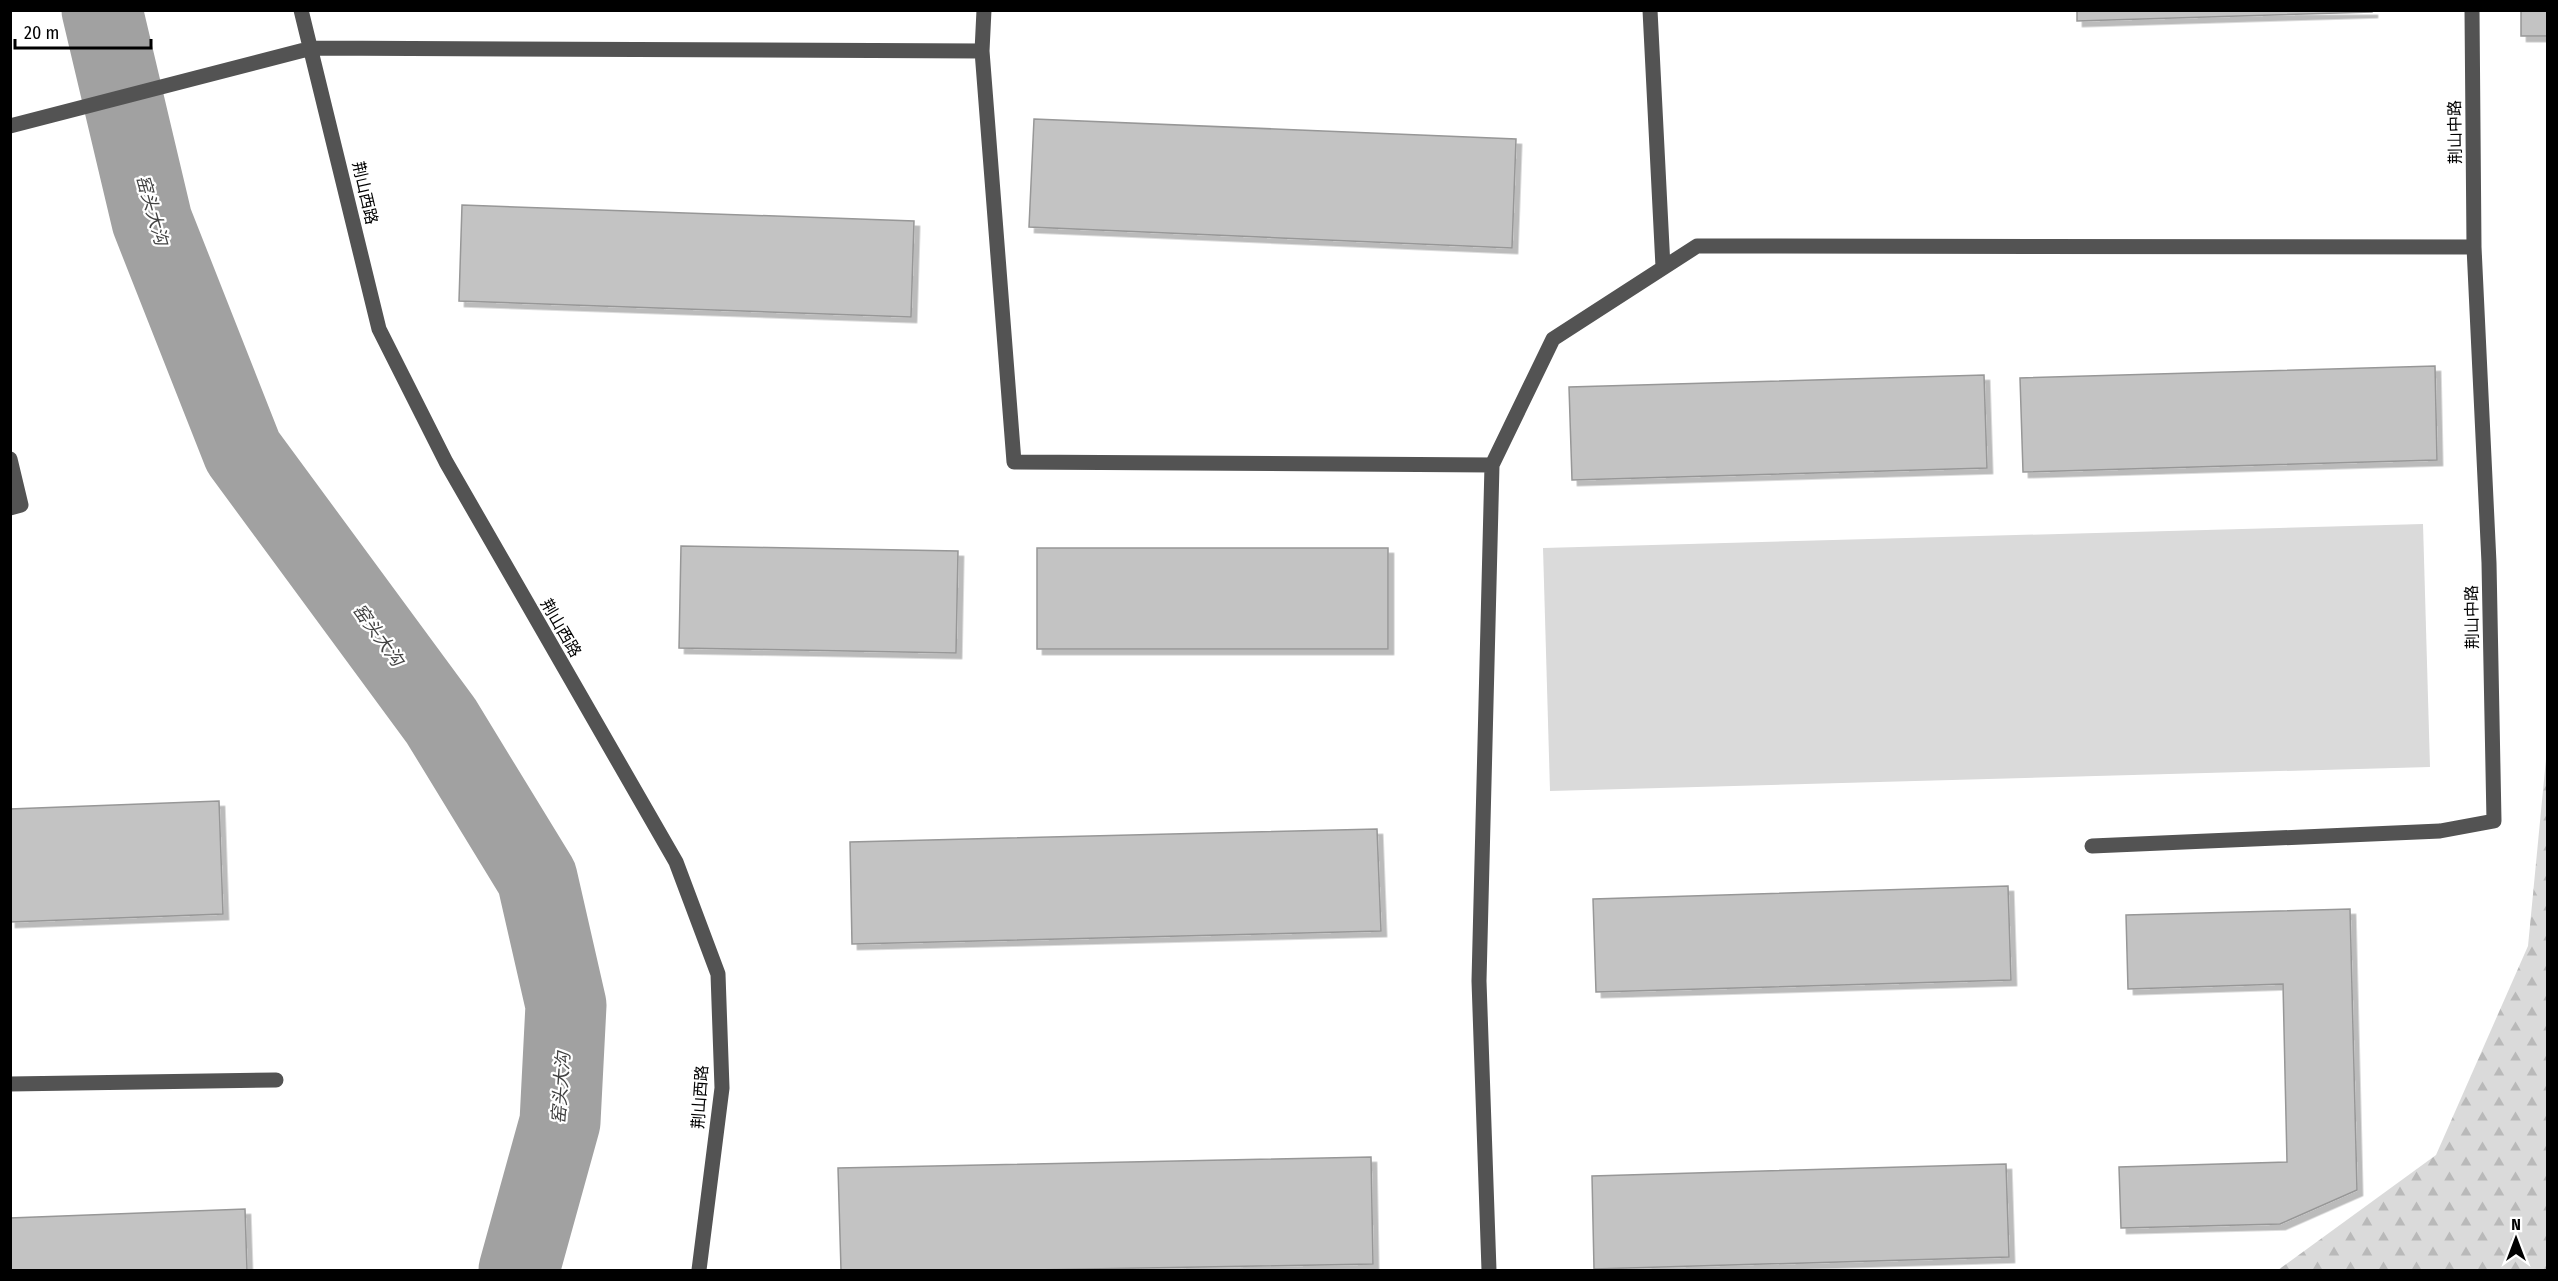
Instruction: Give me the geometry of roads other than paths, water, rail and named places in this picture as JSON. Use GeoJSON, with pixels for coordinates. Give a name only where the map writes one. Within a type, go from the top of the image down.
{"type":"FeatureCollection","features":[{"type":"Feature","properties":{"kind":"street","name":"荆山西路"},"geometry":{"type":"LineString","coordinates":[[302,10],[379,329],[446,462],[676,862],[718,974],[722,1088],[699,1270]]}},
{"type":"Feature","properties":{"kind":"street"},"geometry":{"type":"LineString","coordinates":[[984,10],[982,51],[1014,462],[1492,465]]}},
{"type":"Feature","properties":{"kind":"street"},"geometry":{"type":"LineString","coordinates":[[1650,10],[1663,267]]}},
{"type":"Feature","properties":{"kind":"street","name":"荆山中路"},"geometry":{"type":"LineString","coordinates":[[2092,846],[2440,831],[2494,821],[2489,563],[2474,247],[2472,10]]}},
{"type":"Feature","properties":{"kind":"street"},"geometry":{"type":"LineString","coordinates":[[10,126],[246,63],[312,48],[982,51]]}},
{"type":"Feature","properties":{"kind":"street"},"geometry":{"type":"LineString","coordinates":[[1489,1270],[1479,981],[1492,465],[1553,339],[1697,246],[2474,247]]}},
{"type":"Feature","properties":{"kind":"street"},"geometry":{"type":"LineString","coordinates":[[10,459],[21,505],[10,508]]}},
{"type":"Feature","properties":{"kind":"street"},"geometry":{"type":"LineString","coordinates":[[10,1084],[276,1080]]}},
{"type":"Feature","properties":{"kind":"waterway","name":"窑头大沟"},"geometry":{"type":"LineString","coordinates":[[102,10],[152,221],[243,452],[441,721],[537,878],[566,1005],[560,1122],[519,1270]]}}]}
